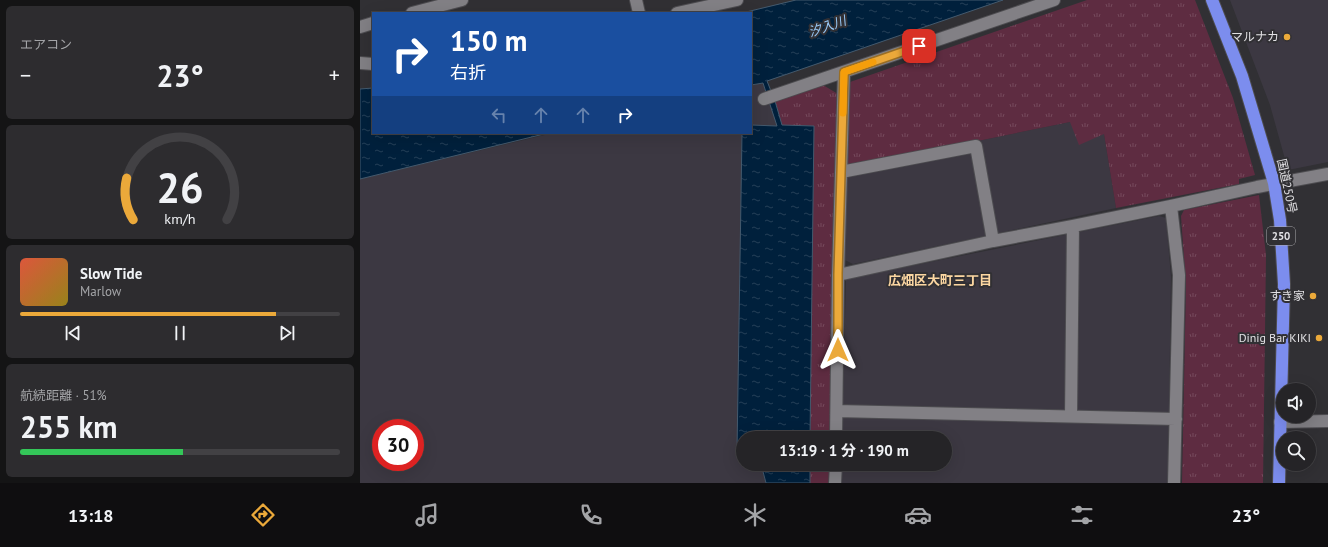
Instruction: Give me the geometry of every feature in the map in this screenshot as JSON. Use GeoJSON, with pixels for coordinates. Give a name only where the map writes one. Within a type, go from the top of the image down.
{"type":"FeatureCollection","features":[{"type":"Feature","properties":{"kind":"highway","name":"国道250号"},"geometry":{"type":"LineString","coordinates":[[1212,0],[1242,76],[1274,183],[1280,220],[1284,284],[1281,383]]}},
{"type":"Feature","properties":{"kind":"highway","name":"国道250号"},"geometry":{"type":"LineString","coordinates":[[1280,423],[1280,483]]}},
{"type":"Feature","properties":{"kind":"street"},"geometry":{"type":"LineString","coordinates":[[416,12],[462,0]]}},
{"type":"Feature","properties":{"kind":"street"},"geometry":{"type":"LineString","coordinates":[[636,0],[640,12]]}},
{"type":"Feature","properties":{"kind":"street"},"geometry":{"type":"LineString","coordinates":[[682,12],[737,0]]}},
{"type":"Feature","properties":{"kind":"street"},"geometry":{"type":"LineString","coordinates":[[770,97],[1054,0]]}},
{"type":"Feature","properties":{"kind":"street"},"geometry":{"type":"LineString","coordinates":[[360,27],[372,23]]}},
{"type":"Feature","properties":{"kind":"street"},"geometry":{"type":"LineString","coordinates":[[360,63],[372,64]]}},
{"type":"Feature","properties":{"kind":"street"},"geometry":{"type":"LineString","coordinates":[[836,431],[838,274],[844,72]]}},
{"type":"Feature","properties":{"kind":"street"},"geometry":{"type":"LineString","coordinates":[[841,172],[976,146],[993,241]]}},
{"type":"Feature","properties":{"kind":"street"},"geometry":{"type":"LineString","coordinates":[[838,274],[993,241],[1171,206],[1274,183],[1328,174]]}},
{"type":"Feature","properties":{"kind":"street"},"geometry":{"type":"LineString","coordinates":[[1171,206],[1179,275],[1174,483]]}},
{"type":"Feature","properties":{"kind":"street"},"geometry":{"type":"LineString","coordinates":[[1071,416],[1073,226]]}},
{"type":"Feature","properties":{"kind":"street"},"geometry":{"type":"LineString","coordinates":[[837,411],[1176,419]]}},
{"type":"Feature","properties":{"kind":"street"},"geometry":{"type":"LineString","coordinates":[[1316,421],[1328,421]]}},
{"type":"Feature","properties":{"kind":"street"},"geometry":{"type":"LineString","coordinates":[[835,483],[836,471]]}},
{"type":"Feature","properties":{"kind":"shaded area","name":"マルナカ"},"geometry":{"type":"Polygon","coordinates":[[[1230,0],[1328,0],[1328,162],[1288,170],[1270,105],[1230,0]]]}},
{"type":"Feature","properties":{"kind":"shaded area"},"geometry":{"type":"Polygon","coordinates":[[[763,83],[778,126],[752,125],[752,85],[763,83]]]}},
{"type":"Feature","properties":{"kind":"shaded area"},"geometry":{"type":"Polygon","coordinates":[[[1070,122],[1104,134],[1116,208],[853,264],[845,260],[846,168],[1070,122]]]}},
{"type":"Feature","properties":{"kind":"shaded area"},"geometry":{"type":"Polygon","coordinates":[[[549,134],[742,134],[736,471],[763,471],[766,483],[360,483],[360,179],[549,134]]]}},
{"type":"Feature","properties":{"kind":"shaded area"},"geometry":{"type":"Polygon","coordinates":[[[1159,216],[1166,218],[1171,277],[1168,483],[841,483],[842,471],[952,471],[952,431],[842,431],[846,279],[1159,216]]]}},
{"type":"Feature","properties":{"kind":"green space"},"geometry":{"type":"Polygon","coordinates":[[[1087,0],[1195,0],[1233,98],[1255,175],[1239,179],[1239,184],[1116,208],[1104,134],[1079,145],[1070,122],[846,168],[850,82],[1087,0]]]}},
{"type":"Feature","properties":{"kind":"green space"},"geometry":{"type":"Polygon","coordinates":[[[823,85],[838,94],[830,431],[810,431],[814,126],[782,125],[775,101],[823,85]]]}},
{"type":"Feature","properties":{"kind":"green space"},"geometry":{"type":"Polygon","coordinates":[[[1259,195],[1266,255],[1263,483],[1182,483],[1186,285],[1181,216],[1184,210],[1259,195]]]}},
{"type":"Feature","properties":{"kind":"green space"},"geometry":{"type":"Polygon","coordinates":[[[810,471],[829,471],[829,483],[810,483],[810,471]]]}},
{"type":"Feature","properties":{"kind":"water","name":"汐入川"},"geometry":{"type":"Polygon","coordinates":[[[796,0],[1003,0],[767,81],[782,125],[814,126],[810,431],[737,431],[742,134],[752,134],[752,125],[777,126],[763,83],[752,85],[752,12],[746,12],[796,0]]]}},
{"type":"Feature","properties":{"kind":"water"},"geometry":{"type":"Polygon","coordinates":[[[372,88],[372,134],[544,134],[360,179],[360,89],[372,88]]]}},
{"type":"Feature","properties":{"kind":"water"},"geometry":{"type":"Polygon","coordinates":[[[763,471],[810,471],[810,483],[766,483],[763,471]]]}},
{"type":"Feature","properties":{"kind":"slow traffic"},"geometry":{"type":"LineString","coordinates":[[843,113],[844,72],[873,62]]}},
{"type":"Feature","properties":{"kind":"place","name":"マルナカ"},"geometry":{"type":"Point","coordinates":[1287,37]}},
{"type":"Feature","properties":{"kind":"place","name":"すき家"},"geometry":{"type":"Point","coordinates":[1313,296]}},
{"type":"Feature","properties":{"kind":"place","name":"Dinig Bar KIKI"},"geometry":{"type":"Point","coordinates":[1319,338]}},
{"type":"Feature","properties":{"kind":"district","name":"広畑区大町三丁目"},"geometry":{"type":"Point","coordinates":[940,280]}},
{"type":"Feature","properties":{"kind":"route"},"geometry":{"type":"LineString","coordinates":[[838,350],[838,274],[844,72],[919,46]]}}]}
